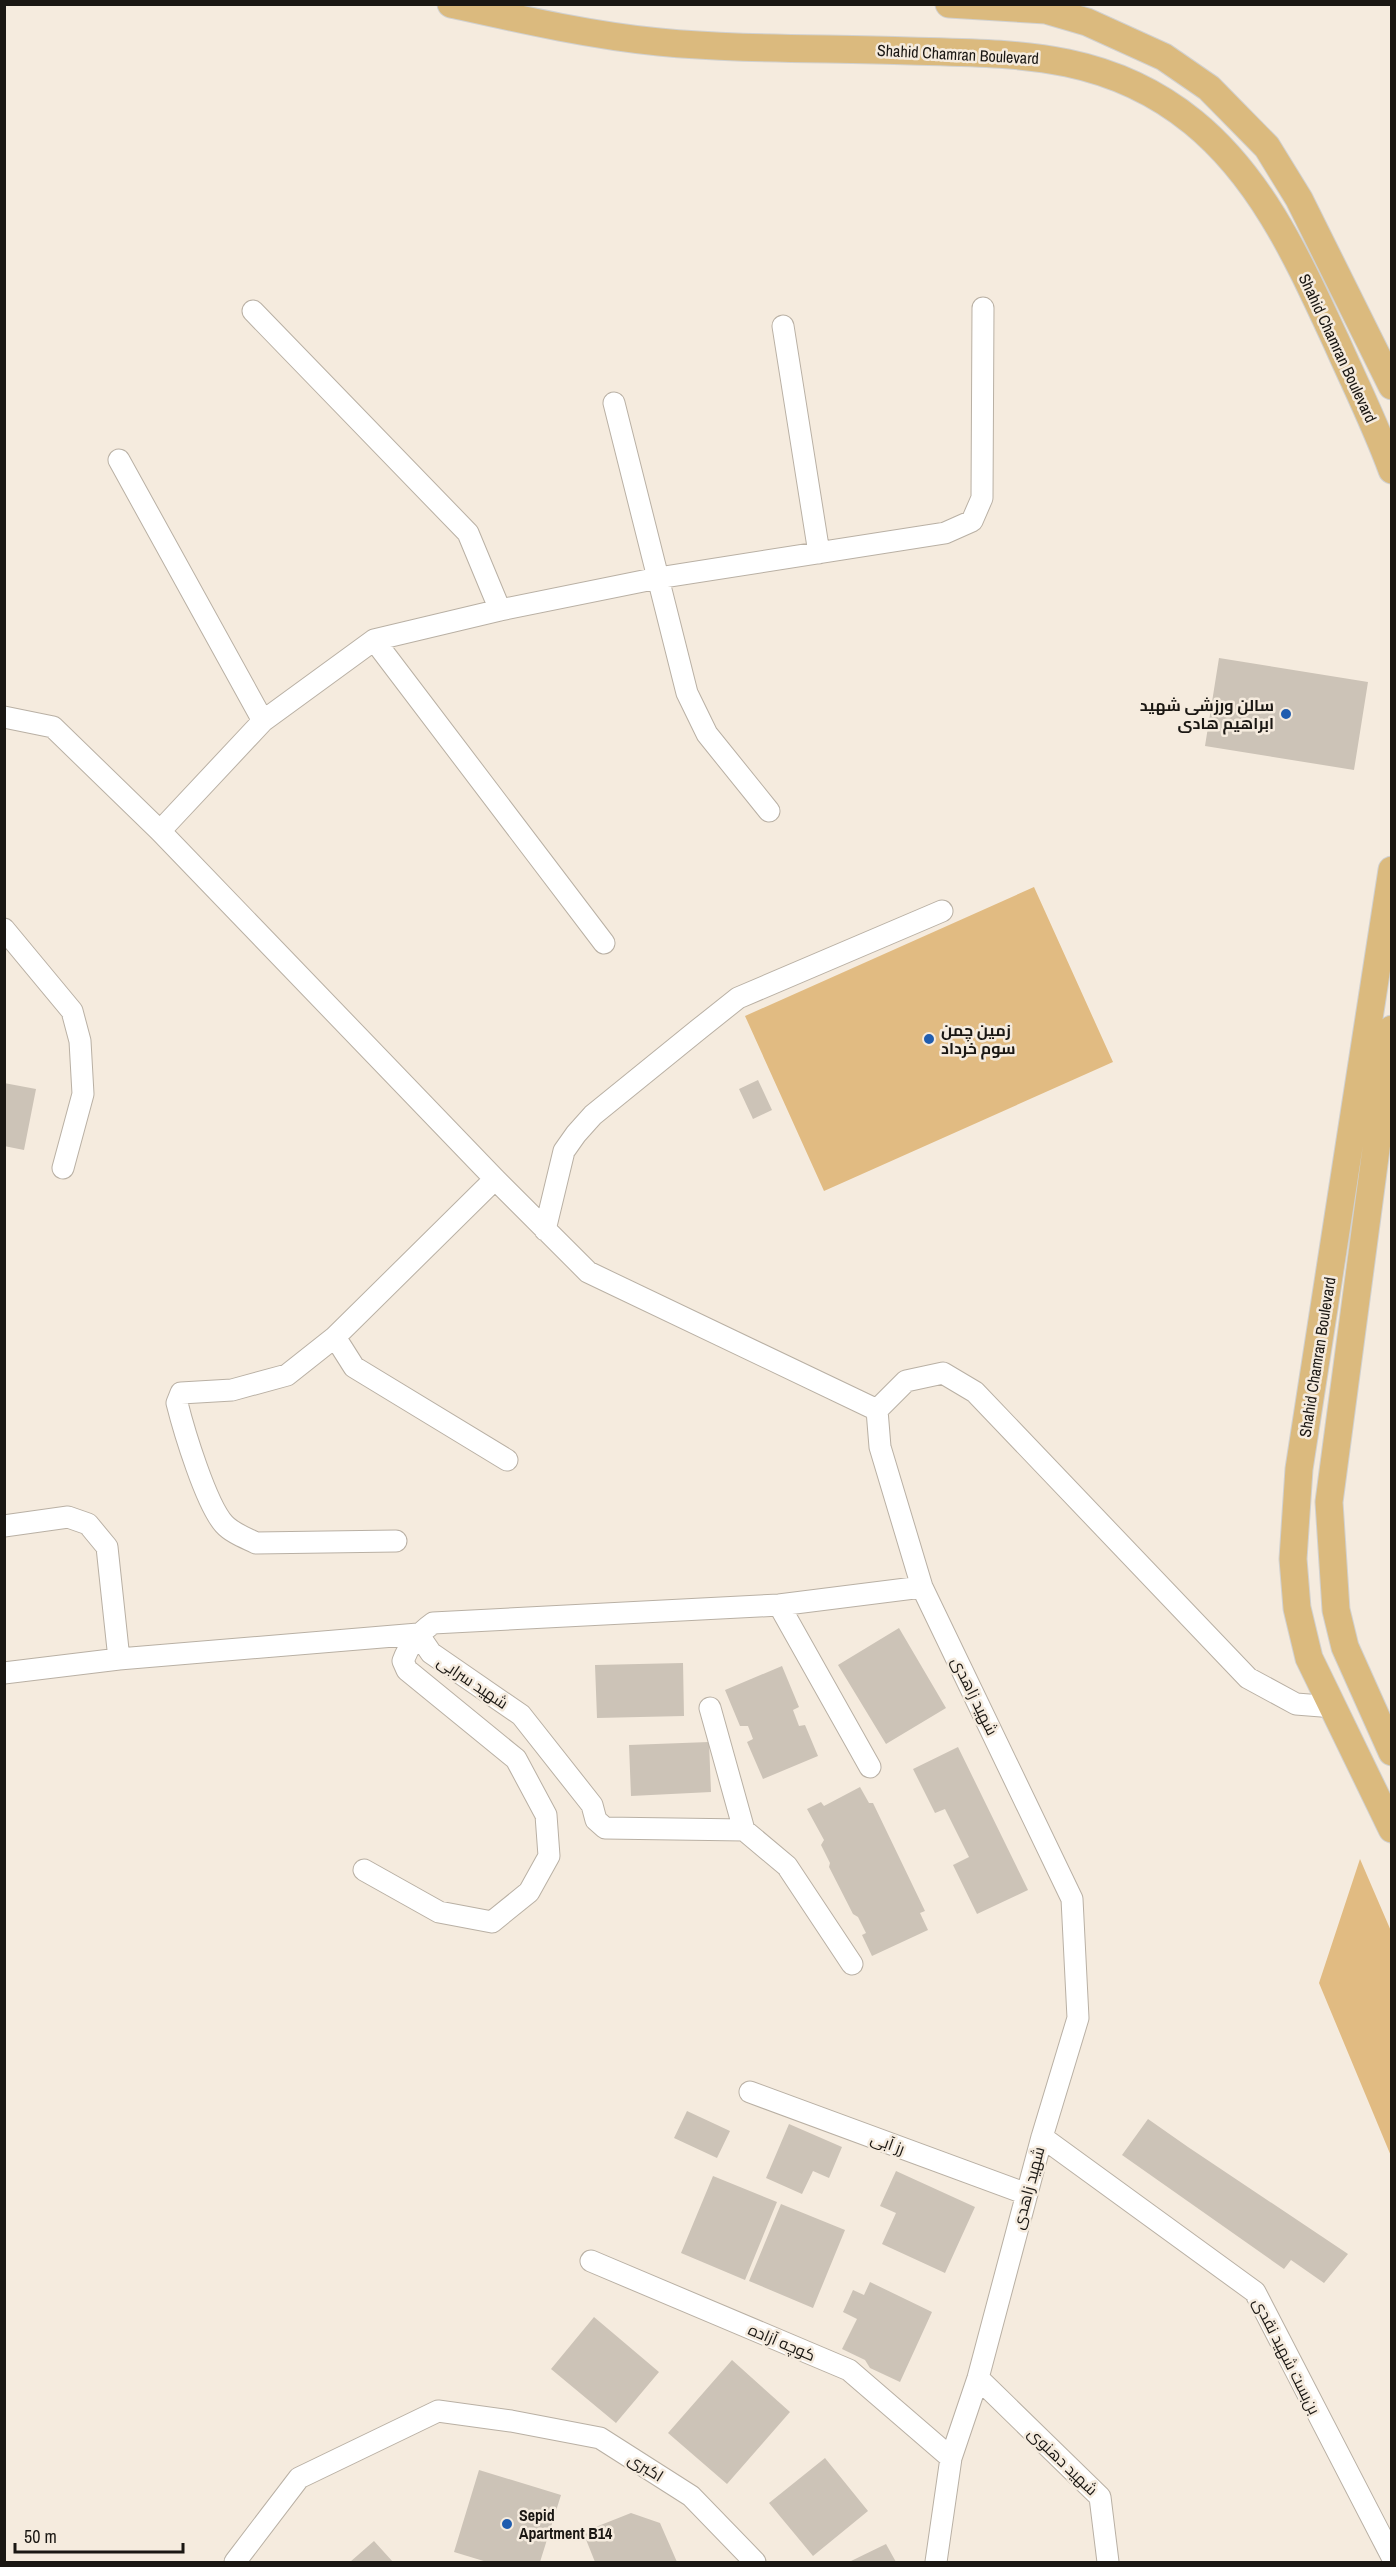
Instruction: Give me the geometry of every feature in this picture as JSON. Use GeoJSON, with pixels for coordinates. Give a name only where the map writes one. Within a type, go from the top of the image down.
{"type":"FeatureCollection","features":[{"type":"Feature","properties":{"kind":"main road","name":"Shahid Chamran Boulevard"},"geometry":{"type":"LineString","coordinates":[[451,4],[597,33],[658,42],[802,49],[1000,52],[1101,70],[1133,82],[1193,122],[1217,143],[1258,192],[1281,227],[1326,320],[1392,470]]}},
{"type":"Feature","properties":{"kind":"main road","name":"Shahid Chamran Boulevard"},"geometry":{"type":"LineString","coordinates":[[949,4],[1046,10],[1087,22],[1164,57],[1209,88],[1267,147],[1299,199],[1392,387]]}},
{"type":"Feature","properties":{"kind":"main road","name":"Shahid Chamran Boulevard"},"geometry":{"type":"LineString","coordinates":[[1392,870],[1294,1517],[1293,1559],[1297,1608],[1309,1658],[1392,1829]]}},
{"type":"Feature","properties":{"kind":"main road","name":"Shahid Chamran Boulevard"},"geometry":{"type":"LineString","coordinates":[[1392,1029],[1329,1502],[1336,1610],[1345,1647],[1392,1752]]}},
{"type":"Feature","properties":{"kind":"main road"},"geometry":{"type":"LineString","coordinates":[[1334,1707],[1364,1691]]}},
{"type":"Feature","properties":{"kind":"street"},"geometry":{"type":"LineString","coordinates":[[160,831],[262,721],[375,640],[500,610],[658,578],[945,533],[972,521],[982,498],[983,308]]}},
{"type":"Feature","properties":{"kind":"street"},"geometry":{"type":"LineString","coordinates":[[254,311],[468,533],[500,610]]}},
{"type":"Feature","properties":{"kind":"street"},"geometry":{"type":"LineString","coordinates":[[783,326],[819,553]]}},
{"type":"Feature","properties":{"kind":"street"},"geometry":{"type":"LineString","coordinates":[[614,404],[687,693],[707,734],[769,811]]}},
{"type":"Feature","properties":{"kind":"street"},"geometry":{"type":"LineString","coordinates":[[119,460],[262,721]]}},
{"type":"Feature","properties":{"kind":"street"},"geometry":{"type":"LineString","coordinates":[[375,640],[604,943]]}},
{"type":"Feature","properties":{"kind":"street"},"geometry":{"type":"LineString","coordinates":[[4,717],[53,727],[160,831],[495,1179],[588,1272],[877,1410],[906,1381],[943,1373],[975,1392],[1248,1678],[1296,1704],[1334,1707]]}},
{"type":"Feature","properties":{"kind":"street"},"geometry":{"type":"LineString","coordinates":[[545,1230],[564,1151],[576,1134],[593,1115],[690,1036],[738,998],[942,911]]}},
{"type":"Feature","properties":{"kind":"street"},"geometry":{"type":"LineString","coordinates":[[4,929],[72,1011],[80,1041],[83,1094],[63,1168]]}},
{"type":"Feature","properties":{"kind":"street"},"geometry":{"type":"LineString","coordinates":[[396,1541],[256,1543],[237,1533],[224,1524],[207,1493],[177,1403],[181,1393],[232,1390],[287,1375],[335,1337],[495,1179]]}},
{"type":"Feature","properties":{"kind":"street"},"geometry":{"type":"LineString","coordinates":[[335,1337],[354,1367],[507,1460]]}},
{"type":"Feature","properties":{"kind":"street","name":"شهید زاهدی"},"geometry":{"type":"LineString","coordinates":[[877,1410],[880,1447],[922,1587],[1072,1899],[1078,2018],[1042,2137],[978,2378],[951,2458],[936,2562]]}},
{"type":"Feature","properties":{"kind":"street"},"geometry":{"type":"LineString","coordinates":[[4,1526],[68,1517],[88,1524],[107,1546],[119,1659]]}},
{"type":"Feature","properties":{"kind":"street"},"geometry":{"type":"LineString","coordinates":[[364,1870],[439,1912],[492,1922],[529,1892],[549,1856],[546,1815],[516,1759],[407,1670],[403,1661],[418,1634],[433,1623],[779,1605],[922,1587]]}},
{"type":"Feature","properties":{"kind":"street"},"geometry":{"type":"LineString","coordinates":[[779,1605],[870,1767]]}},
{"type":"Feature","properties":{"kind":"street"},"geometry":{"type":"LineString","coordinates":[[4,1674],[119,1659],[418,1634]]}},
{"type":"Feature","properties":{"kind":"street","name":"شهید سرابی"},"geometry":{"type":"LineString","coordinates":[[418,1634],[431,1653],[521,1715],[592,1805],[596,1820],[605,1828],[744,1830]]}},
{"type":"Feature","properties":{"kind":"street"},"geometry":{"type":"LineString","coordinates":[[710,1708],[744,1830],[788,1866],[852,1964]]}},
{"type":"Feature","properties":{"kind":"street","name":"رز آبی"},"geometry":{"type":"LineString","coordinates":[[750,2092],[1027,2193]]}},
{"type":"Feature","properties":{"kind":"street","name":"بن‌بست شهید نقدی"},"geometry":{"type":"LineString","coordinates":[[1042,2137],[1255,2292],[1392,2557]]}},
{"type":"Feature","properties":{"kind":"street","name":"کوچه آزاده"},"geometry":{"type":"LineString","coordinates":[[591,2261],[849,2370],[951,2458]]}},
{"type":"Feature","properties":{"kind":"street","name":"شهید دهنوی"},"geometry":{"type":"LineString","coordinates":[[978,2378],[1100,2497],[1108,2562]]}},
{"type":"Feature","properties":{"kind":"street","name":"اکبری"},"geometry":{"type":"LineString","coordinates":[[235,2562],[299,2478],[438,2411],[511,2421],[600,2438],[691,2496],[755,2562]]}},
{"type":"Feature","properties":{"kind":"shaded area","name":"زمین چمن سوم خرداد"},"geometry":{"type":"Polygon","coordinates":[[[1034,887],[1113,1062],[824,1191],[745,1016],[1034,887]]]}},
{"type":"Feature","properties":{"kind":"shaded area"},"geometry":{"type":"Polygon","coordinates":[[[1360,1859],[1391,1931],[1391,2156],[1319,1983],[1360,1859]]]}},
{"type":"Feature","properties":{"kind":"building","name":"سالن ورزشی شهید ابراهیم هادی"},"geometry":{"type":"Polygon","coordinates":[[[1219,658],[1368,682],[1354,770],[1205,746],[1219,658]]]}},
{"type":"Feature","properties":{"kind":"building"},"geometry":{"type":"Polygon","coordinates":[[[758,1080],[772,1110],[753,1119],[739,1089],[758,1080]]]}},
{"type":"Feature","properties":{"kind":"building"},"geometry":{"type":"Polygon","coordinates":[[[4,1083],[36,1089],[24,1150],[4,1146],[4,1083]]]}},
{"type":"Feature","properties":{"kind":"building"},"geometry":{"type":"Polygon","coordinates":[[[899,1628],[946,1708],[886,1744],[838,1665],[899,1628]]]}},
{"type":"Feature","properties":{"kind":"building"},"geometry":{"type":"Polygon","coordinates":[[[683,1663],[684,1716],[597,1718],[595,1665],[683,1663]]]}},
{"type":"Feature","properties":{"kind":"building"},"geometry":{"type":"Polygon","coordinates":[[[782,1666],[799,1707],[793,1710],[799,1726],[805,1725],[818,1756],[763,1779],[747,1742],[753,1739],[748,1726],[740,1726],[725,1690],[782,1666]]]}},
{"type":"Feature","properties":{"kind":"building"},"geometry":{"type":"Polygon","coordinates":[[[709,1742],[711,1792],[631,1796],[629,1745],[709,1742]]]}},
{"type":"Feature","properties":{"kind":"building"},"geometry":{"type":"Polygon","coordinates":[[[958,1747],[1028,1890],[977,1914],[953,1865],[969,1857],[945,1809],[935,1813],[913,1769],[958,1747]]]}},
{"type":"Feature","properties":{"kind":"building"},"geometry":{"type":"Polygon","coordinates":[[[860,1787],[869,1803],[873,1803],[925,1911],[920,1913],[928,1930],[872,1956],[862,1935],[866,1933],[858,1917],[853,1914],[829,1867],[830,1863],[821,1845],[824,1840],[807,1809],[821,1802],[824,1806],[860,1787]]]}},
{"type":"Feature","properties":{"kind":"building"},"geometry":{"type":"Polygon","coordinates":[[[687,2111],[730,2131],[717,2158],[674,2138],[687,2111]]]}},
{"type":"Feature","properties":{"kind":"building"},"geometry":{"type":"Polygon","coordinates":[[[1148,2119],[1348,2254],[1324,2283],[1291,2260],[1284,2269],[1122,2155],[1148,2119]]]}},
{"type":"Feature","properties":{"kind":"building"},"geometry":{"type":"Polygon","coordinates":[[[789,2124],[842,2147],[829,2178],[813,2171],[802,2194],[766,2178],[789,2124]]]}},
{"type":"Feature","properties":{"kind":"building"},"geometry":{"type":"Polygon","coordinates":[[[896,2171],[975,2207],[945,2273],[882,2244],[896,2213],[880,2206],[896,2171]]]}},
{"type":"Feature","properties":{"kind":"building"},"geometry":{"type":"Polygon","coordinates":[[[713,2176],[777,2202],[745,2280],[681,2253],[713,2176]]]}},
{"type":"Feature","properties":{"kind":"building"},"geometry":{"type":"Polygon","coordinates":[[[781,2204],[845,2230],[813,2308],[749,2281],[781,2204]]]}},
{"type":"Feature","properties":{"kind":"building"},"geometry":{"type":"Polygon","coordinates":[[[870,2282],[932,2312],[900,2382],[870,2368],[865,2360],[842,2349],[857,2319],[843,2312],[853,2290],[864,2295],[870,2282]]]}},
{"type":"Feature","properties":{"kind":"building"},"geometry":{"type":"Polygon","coordinates":[[[594,2317],[659,2372],[616,2423],[551,2369],[594,2317]]]}},
{"type":"Feature","properties":{"kind":"building"},"geometry":{"type":"Polygon","coordinates":[[[732,2360],[790,2412],[727,2484],[668,2433],[732,2360]]]}},
{"type":"Feature","properties":{"kind":"building"},"geometry":{"type":"Polygon","coordinates":[[[825,2458],[868,2511],[813,2556],[769,2503],[825,2458]]]}},
{"type":"Feature","properties":{"kind":"building","name":"Sepid Apartment B14"},"geometry":{"type":"Polygon","coordinates":[[[479,2470],[561,2495],[540,2562],[487,2562],[454,2552],[479,2470]]]}},
{"type":"Feature","properties":{"kind":"building"},"geometry":{"type":"Polygon","coordinates":[[[631,2513],[660,2523],[677,2562],[595,2562],[583,2532],[631,2513]]]}},
{"type":"Feature","properties":{"kind":"building"},"geometry":{"type":"Polygon","coordinates":[[[374,2541],[393,2562],[350,2562],[374,2541]]]}},
{"type":"Feature","properties":{"kind":"building"},"geometry":{"type":"Polygon","coordinates":[[[886,2544],[896,2562],[849,2562],[886,2544]]]}},
{"type":"Feature","properties":{"kind":"place","name":"سالن ورزشی شهید ابراهیم هادی"},"geometry":{"type":"Point","coordinates":[1286,714]}},
{"type":"Feature","properties":{"kind":"place","name":"زمین چمن سوم خرداد"},"geometry":{"type":"Point","coordinates":[929,1039]}},
{"type":"Feature","properties":{"kind":"place","name":"Sepid Apartment B14"},"geometry":{"type":"Point","coordinates":[507,2524]}}]}
